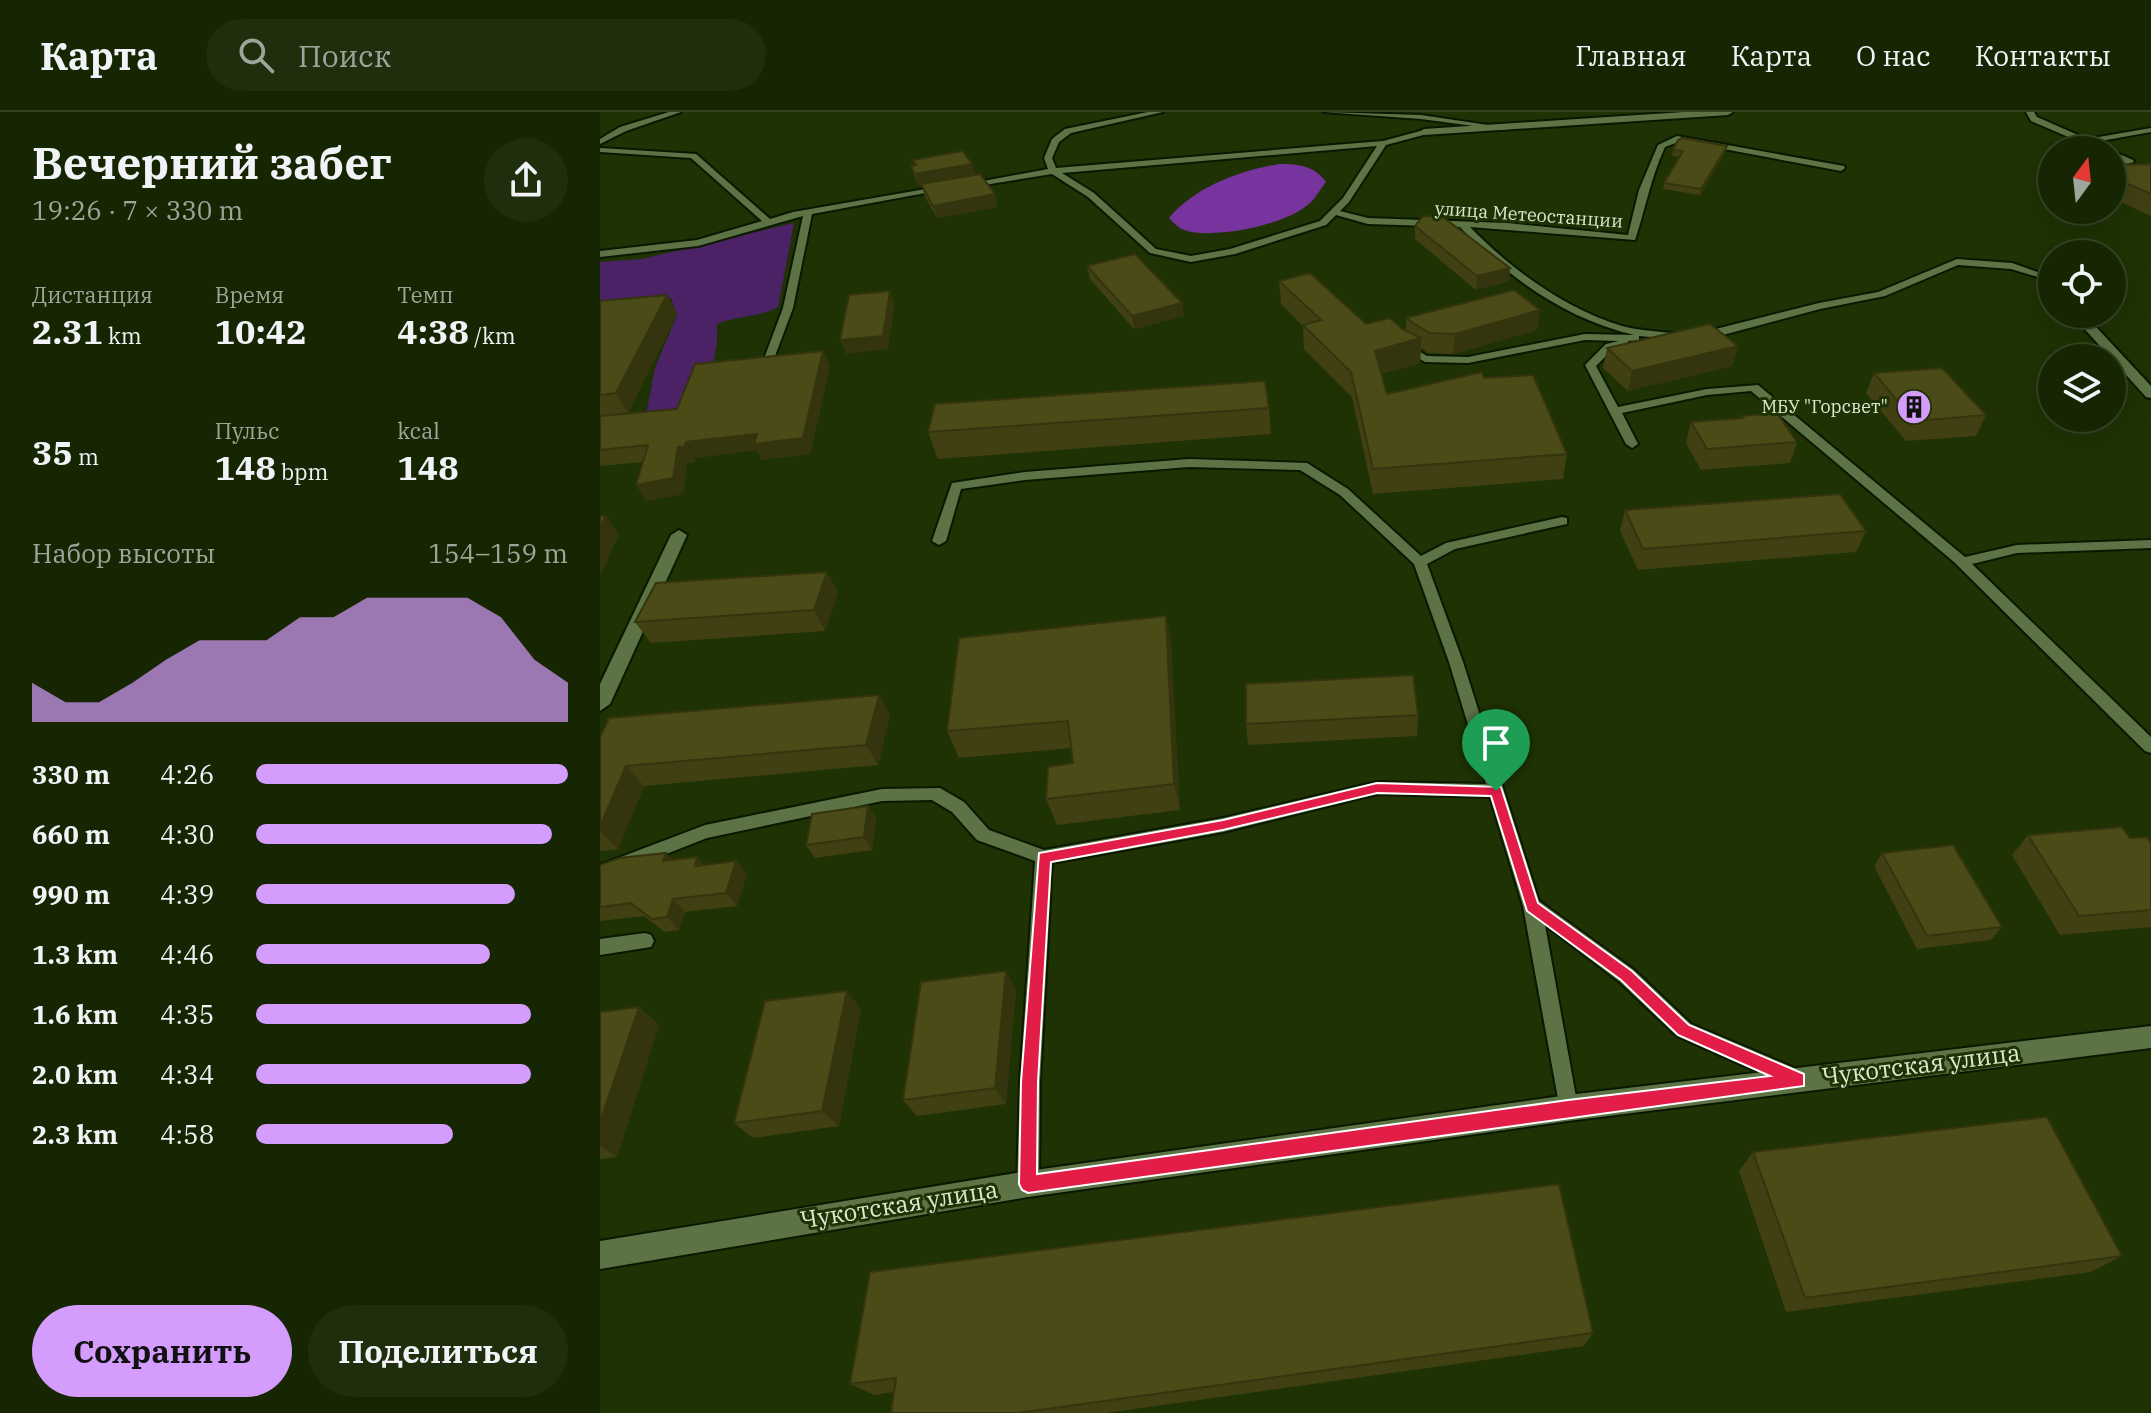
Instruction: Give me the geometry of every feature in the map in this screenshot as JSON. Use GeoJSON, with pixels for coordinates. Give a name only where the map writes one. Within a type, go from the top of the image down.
{"type":"FeatureCollection","features":[{"type":"Feature","properties":{"kind":"street"},"geometry":{"type":"LineString","coordinates":[[1424,132],[1728,112]]}},
{"type":"Feature","properties":{"kind":"street"},"geometry":{"type":"LineString","coordinates":[[2090,328],[2151,394]]}},
{"type":"Feature","properties":{"kind":"street"},"geometry":{"type":"LineString","coordinates":[[600,704],[679,535]]}},
{"type":"Feature","properties":{"kind":"street","name":"Чукотская улица"},"geometry":{"type":"LineString","coordinates":[[600,1255],[1028,1184],[1568,1108],[2151,1037]]}},
{"type":"Feature","properties":{"kind":"lane"},"geometry":{"type":"LineString","coordinates":[[600,142],[623,129],[677,112]]}},
{"type":"Feature","properties":{"kind":"lane"},"geometry":{"type":"LineString","coordinates":[[1159,112],[1068,131],[1055,141],[1048,158],[1053,171],[1091,195],[1153,251],[1191,259],[1280,239],[1323,223],[1346,200],[1383,143]]}},
{"type":"Feature","properties":{"kind":"lane"},"geometry":{"type":"LineString","coordinates":[[1327,112],[1421,117],[1506,128]]}},
{"type":"Feature","properties":{"kind":"lane"},"geometry":{"type":"LineString","coordinates":[[2030,112],[2034,119],[2076,136]]}},
{"type":"Feature","properties":{"kind":"lane"},"geometry":{"type":"LineString","coordinates":[[2117,136],[2151,130]]}},
{"type":"Feature","properties":{"kind":"lane"},"geometry":{"type":"LineString","coordinates":[[600,254],[698,243],[808,213],[1024,173],[1383,143],[1424,132]]}},
{"type":"Feature","properties":{"kind":"lane","name":"улица Метеостанции"},"geometry":{"type":"LineString","coordinates":[[1334,212],[1368,221],[1462,224],[1632,238],[1649,170],[1662,145],[1680,138],[1841,168]]}},
{"type":"Feature","properties":{"kind":"lane"},"geometry":{"type":"LineString","coordinates":[[600,150],[693,156],[768,222]]}},
{"type":"Feature","properties":{"kind":"lane"},"geometry":{"type":"LineString","coordinates":[[2126,160],[2130,162]]}},
{"type":"Feature","properties":{"kind":"lane"},"geometry":{"type":"LineString","coordinates":[[770,356],[788,308],[808,213]]}},
{"type":"Feature","properties":{"kind":"lane"},"geometry":{"type":"LineString","coordinates":[[1462,224],[1481,246],[1531,284],[1598,320],[1653,338]]}},
{"type":"Feature","properties":{"kind":"lane"},"geometry":{"type":"LineString","coordinates":[[1398,341],[1425,359],[1468,360],[1585,337],[1653,338],[1719,333],[1819,306],[1881,294],[1957,262],[2012,266],[2038,274]]}},
{"type":"Feature","properties":{"kind":"lane"},"geometry":{"type":"LineString","coordinates":[[1632,444],[1590,365],[1610,346],[1653,338]]}},
{"type":"Feature","properties":{"kind":"lane"},"geometry":{"type":"LineString","coordinates":[[1617,411],[1707,392],[1754,387],[1882,490],[1962,562],[2151,747]]}},
{"type":"Feature","properties":{"kind":"lane"},"geometry":{"type":"LineString","coordinates":[[939,541],[956,486],[1025,476],[1189,463],[1303,466],[1344,492],[1420,562],[1456,662],[1532,906],[1568,1108]]}},
{"type":"Feature","properties":{"kind":"lane"},"geometry":{"type":"LineString","coordinates":[[1420,562],[1451,546],[1562,521]]}},
{"type":"Feature","properties":{"kind":"lane"},"geometry":{"type":"LineString","coordinates":[[1962,562],[2017,549],[2151,544]]}},
{"type":"Feature","properties":{"kind":"lane"},"geometry":{"type":"LineString","coordinates":[[600,873],[705,832],[882,795],[934,793],[958,807],[983,835],[1044,857],[1223,825],[1377,788],[1496,791]]}},
{"type":"Feature","properties":{"kind":"lane"},"geometry":{"type":"LineString","coordinates":[[1028,1184],[1030,1082],[1044,857]]}},
{"type":"Feature","properties":{"kind":"lane"},"geometry":{"type":"LineString","coordinates":[[1532,906],[1627,976],[1684,1030],[1798,1080]]}},
{"type":"Feature","properties":{"kind":"lane"},"geometry":{"type":"LineString","coordinates":[[600,947],[645,941]]}},
{"type":"Feature","properties":{"kind":"shaded area"},"geometry":{"type":"Polygon","coordinates":[[[1280,164],[1306,167],[1317,172],[1326,182],[1311,202],[1286,217],[1269,224],[1213,233],[1184,230],[1169,218],[1205,189],[1250,171],[1280,164]]]}},
{"type":"Feature","properties":{"kind":"shaded area"},"geometry":{"type":"Polygon","coordinates":[[[794,223],[778,307],[717,324],[717,342],[706,401],[644,425],[655,368],[677,315],[671,298],[600,307],[600,262],[642,259],[794,223]]]}},
{"type":"Feature","properties":{"kind":"building"},"geometry":{"type":"Polygon","coordinates":[[[1682,138],[1727,146],[1701,189],[1664,183],[1683,151],[1673,150],[1682,138]]]}},
{"type":"Feature","properties":{"kind":"building"},"geometry":{"type":"Polygon","coordinates":[[[963,151],[972,164],[915,174],[911,166],[916,165],[913,160],[963,151]]]}},
{"type":"Feature","properties":{"kind":"building"},"geometry":{"type":"Polygon","coordinates":[[[2151,164],[2151,194],[2126,183],[2126,165],[2151,164]]]}},
{"type":"Feature","properties":{"kind":"building"},"geometry":{"type":"Polygon","coordinates":[[[980,174],[995,194],[933,206],[921,184],[980,174]]]}},
{"type":"Feature","properties":{"kind":"building"},"geometry":{"type":"Polygon","coordinates":[[[1423,216],[1443,217],[1510,268],[1477,276],[1415,226],[1423,216]]]}},
{"type":"Feature","properties":{"kind":"building"},"geometry":{"type":"Polygon","coordinates":[[[1135,254],[1182,303],[1132,316],[1087,266],[1135,254]]]}},
{"type":"Feature","properties":{"kind":"building"},"geometry":{"type":"Polygon","coordinates":[[[1310,273],[1366,324],[1390,318],[1402,329],[1421,338],[1375,351],[1387,394],[1482,372],[1484,378],[1533,375],[1567,454],[1373,469],[1351,372],[1303,325],[1321,320],[1279,281],[1310,273]]]}},
{"type":"Feature","properties":{"kind":"building"},"geometry":{"type":"Polygon","coordinates":[[[1514,290],[1540,310],[1455,334],[1429,333],[1406,318],[1514,290]]]}},
{"type":"Feature","properties":{"kind":"building"},"geometry":{"type":"Polygon","coordinates":[[[890,291],[883,336],[840,340],[849,295],[890,291]]]}},
{"type":"Feature","properties":{"kind":"building"},"geometry":{"type":"Polygon","coordinates":[[[667,295],[616,393],[600,395],[600,301],[667,295]]]}},
{"type":"Feature","properties":{"kind":"building"},"geometry":{"type":"Polygon","coordinates":[[[1710,324],[1738,346],[1632,371],[1607,348],[1710,324]]]}},
{"type":"Feature","properties":{"kind":"building"},"geometry":{"type":"Polygon","coordinates":[[[823,351],[803,438],[754,444],[757,434],[686,442],[684,447],[678,447],[673,478],[636,485],[648,445],[600,450],[600,416],[677,409],[695,364],[823,351]]]}},
{"type":"Feature","properties":{"kind":"building"},"geometry":{"type":"Polygon","coordinates":[[[1942,368],[1986,415],[1915,421],[1874,373],[1942,368]]]}},
{"type":"Feature","properties":{"kind":"building"},"geometry":{"type":"Polygon","coordinates":[[[1265,381],[1269,408],[928,432],[935,404],[1265,381]]]}},
{"type":"Feature","properties":{"kind":"building"},"geometry":{"type":"Polygon","coordinates":[[[1777,413],[1797,442],[1707,449],[1691,422],[1743,418],[1741,416],[1777,413]]]}},
{"type":"Feature","properties":{"kind":"building"},"geometry":{"type":"Polygon","coordinates":[[[1840,494],[1866,531],[1643,549],[1625,510],[1840,494]]]}},
{"type":"Feature","properties":{"kind":"building"},"geometry":{"type":"Polygon","coordinates":[[[827,572],[814,610],[635,622],[656,583],[827,572]]]}},
{"type":"Feature","properties":{"kind":"building"},"geometry":{"type":"Polygon","coordinates":[[[1166,616],[1174,784],[1046,799],[1048,767],[1073,763],[1068,721],[947,731],[959,638],[1166,616]]]}},
{"type":"Feature","properties":{"kind":"building"},"geometry":{"type":"Polygon","coordinates":[[[1413,675],[1418,715],[1246,724],[1246,684],[1413,675]]]}},
{"type":"Feature","properties":{"kind":"building"},"geometry":{"type":"Polygon","coordinates":[[[879,695],[866,745],[626,766],[600,826],[600,737],[609,718],[879,695]]]}},
{"type":"Feature","properties":{"kind":"building"},"geometry":{"type":"Polygon","coordinates":[[[868,806],[864,837],[806,845],[812,814],[868,806]]]}},
{"type":"Feature","properties":{"kind":"building"},"geometry":{"type":"Polygon","coordinates":[[[2122,827],[2130,838],[2147,837],[2151,843],[2151,910],[2079,916],[2028,835],[2122,827]]]}},
{"type":"Feature","properties":{"kind":"building"},"geometry":{"type":"Polygon","coordinates":[[[1953,845],[2002,927],[1927,936],[1882,853],[1953,845]]]}},
{"type":"Feature","properties":{"kind":"building"},"geometry":{"type":"Polygon","coordinates":[[[666,853],[663,861],[697,857],[695,866],[736,861],[726,893],[673,899],[667,917],[652,919],[631,903],[600,907],[600,865],[619,858],[666,853]]]}},
{"type":"Feature","properties":{"kind":"building"},"geometry":{"type":"Polygon","coordinates":[[[1006,971],[995,1088],[903,1100],[921,982],[1006,971]]]}},
{"type":"Feature","properties":{"kind":"building"},"geometry":{"type":"Polygon","coordinates":[[[847,991],[822,1111],[734,1123],[765,1001],[847,991]]]}},
{"type":"Feature","properties":{"kind":"building"},"geometry":{"type":"Polygon","coordinates":[[[639,1007],[600,1122],[600,1012],[639,1007]]]}},
{"type":"Feature","properties":{"kind":"building"},"geometry":{"type":"Polygon","coordinates":[[[2047,1117],[2122,1256],[1805,1298],[1753,1152],[2047,1117]]]}},
{"type":"Feature","properties":{"kind":"building"},"geometry":{"type":"Polygon","coordinates":[[[1559,1184],[1593,1333],[1018,1413],[891,1413],[896,1378],[850,1384],[870,1272],[1559,1184]]]}},
{"type":"Feature","properties":{"kind":"place","name":"МБУ \"Горсвет\""},"geometry":{"type":"Point","coordinates":[1914,407]}},
{"type":"Feature","properties":{"kind":"route"},"geometry":{"type":"LineString","coordinates":[[1377,788],[1496,791],[1532,906],[1627,976],[1684,1030],[1798,1080],[1568,1108],[1028,1184],[1030,1082],[1044,857],[1223,825],[1377,788]]}}]}
